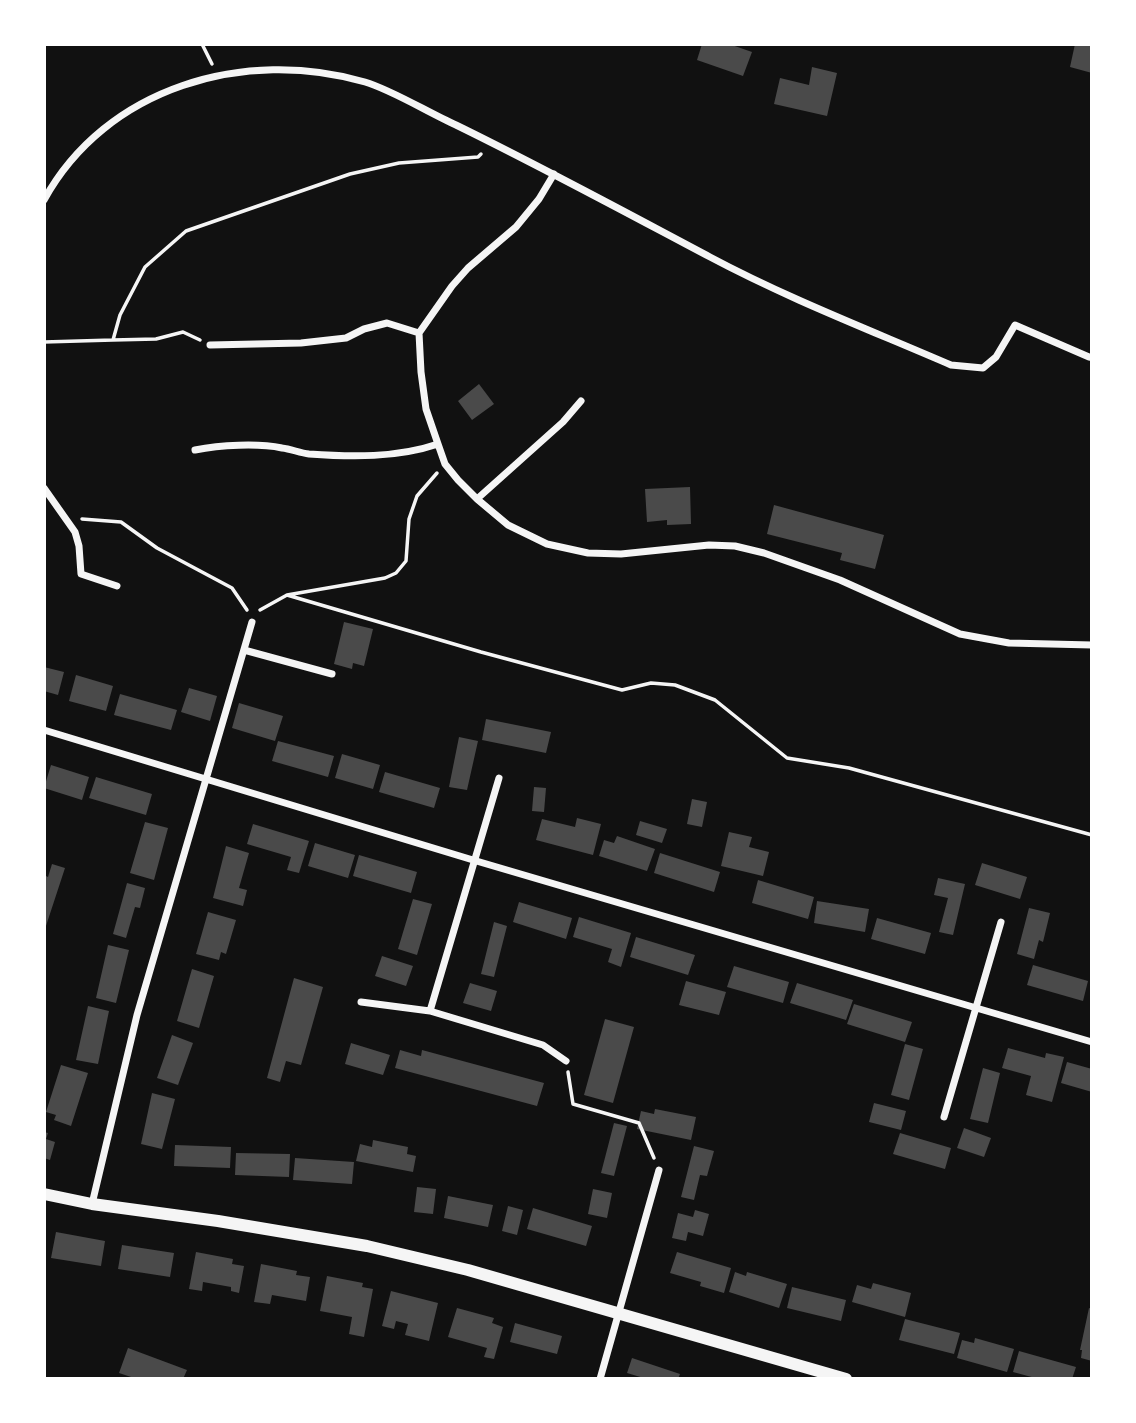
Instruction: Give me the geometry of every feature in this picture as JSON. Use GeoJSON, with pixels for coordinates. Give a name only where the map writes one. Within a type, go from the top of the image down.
{"type":"FeatureCollection","features":[{"type":"Feature","properties":{"kind":"street"},"geometry":{"type":"LineString","coordinates":[[44,200],[66,163],[99,132],[165,91],[216,75],[280,70],[325,73],[368,83],[554,174],[732,268],[951,365],[983,368],[996,357],[1015,325],[1088,357]]}},
{"type":"Feature","properties":{"kind":"street"},"geometry":{"type":"LineString","coordinates":[[554,174],[539,199],[516,227],[468,268],[419,333],[426,410],[445,463],[457,480],[477,499],[508,525],[547,544],[588,553],[621,554],[674,547],[735,546],[764,553],[840,580],[960,634],[1009,642],[1092,646]]}},
{"type":"Feature","properties":{"kind":"street"},"geometry":{"type":"LineString","coordinates":[[210,345],[302,343],[345,338],[387,323],[419,333]]}},
{"type":"Feature","properties":{"kind":"street"},"geometry":{"type":"LineString","coordinates":[[477,499],[563,422],[581,401]]}},
{"type":"Feature","properties":{"kind":"street"},"geometry":{"type":"LineString","coordinates":[[195,450],[282,447],[306,454],[386,454],[418,451],[438,443]]}},
{"type":"Feature","properties":{"kind":"street"},"geometry":{"type":"LineString","coordinates":[[44,488],[75,532],[81,574],[117,586]]}},
{"type":"Feature","properties":{"kind":"street"},"geometry":{"type":"LineString","coordinates":[[92,1204],[137,1015],[252,622]]}},
{"type":"Feature","properties":{"kind":"street"},"geometry":{"type":"LineString","coordinates":[[244,650],[332,674]]}},
{"type":"Feature","properties":{"kind":"street"},"geometry":{"type":"LineString","coordinates":[[44,730],[473,860],[1092,1042]]}},
{"type":"Feature","properties":{"kind":"street"},"geometry":{"type":"LineString","coordinates":[[430,1011],[499,778]]}},
{"type":"Feature","properties":{"kind":"street"},"geometry":{"type":"LineString","coordinates":[[944,1117],[1001,922]]}},
{"type":"Feature","properties":{"kind":"street"},"geometry":{"type":"LineString","coordinates":[[361,1002],[430,1011],[543,1045],[566,1061]]}},
{"type":"Feature","properties":{"kind":"street"},"geometry":{"type":"LineString","coordinates":[[600,1379],[659,1170]]}},
{"type":"Feature","properties":{"kind":"street"},"geometry":{"type":"LineString","coordinates":[[44,1194],[92,1204],[218,1221],[368,1246],[468,1270],[846,1379]]}},
{"type":"Feature","properties":{"kind":"path"},"geometry":{"type":"LineString","coordinates":[[202,44],[216,75]]}},
{"type":"Feature","properties":{"kind":"path"},"geometry":{"type":"LineString","coordinates":[[113,340],[120,315],[145,267],[186,231],[350,174],[399,163],[478,157],[494,144]]}},
{"type":"Feature","properties":{"kind":"path"},"geometry":{"type":"LineString","coordinates":[[44,342],[156,339],[183,332],[210,345]]}},
{"type":"Feature","properties":{"kind":"path"},"geometry":{"type":"LineString","coordinates":[[252,622],[261,609],[287,595],[385,578],[397,573],[406,561],[410,519],[417,496],[445,463]]}},
{"type":"Feature","properties":{"kind":"path"},"geometry":{"type":"LineString","coordinates":[[63,517],[121,522],[157,548],[232,588],[245,605],[252,622]]}},
{"type":"Feature","properties":{"kind":"path"},"geometry":{"type":"LineString","coordinates":[[287,595],[622,690],[651,683],[675,685],[715,700],[787,758],[849,768],[1092,835]]}},
{"type":"Feature","properties":{"kind":"path"},"geometry":{"type":"LineString","coordinates":[[566,1061],[573,1104],[639,1123],[659,1170]]}},
{"type":"Feature","properties":{"kind":"building"},"geometry":{"type":"Polygon","coordinates":[[[702,44],[729,44],[752,52],[743,76],[697,60],[702,44]]]}},
{"type":"Feature","properties":{"kind":"building"},"geometry":{"type":"Polygon","coordinates":[[[1075,44],[1092,44],[1092,73],[1070,67],[1075,44]]]}},
{"type":"Feature","properties":{"kind":"building"},"geometry":{"type":"Polygon","coordinates":[[[812,67],[837,73],[827,116],[774,104],[780,78],[809,85],[812,67]]]}},
{"type":"Feature","properties":{"kind":"building"},"geometry":{"type":"Polygon","coordinates":[[[479,384],[494,404],[472,420],[458,401],[479,384]]]}},
{"type":"Feature","properties":{"kind":"building"},"geometry":{"type":"Polygon","coordinates":[[[690,487],[691,524],[667,525],[667,520],[647,522],[645,489],[690,487]]]}},
{"type":"Feature","properties":{"kind":"building"},"geometry":{"type":"Polygon","coordinates":[[[774,505],[884,535],[875,569],[840,560],[842,553],[767,534],[774,505]]]}},
{"type":"Feature","properties":{"kind":"building"},"geometry":{"type":"Polygon","coordinates":[[[344,622],[373,629],[364,666],[353,663],[352,669],[334,664],[344,622]]]}},
{"type":"Feature","properties":{"kind":"building"},"geometry":{"type":"Polygon","coordinates":[[[44,667],[64,672],[58,695],[44,691],[44,667]]]}},
{"type":"Feature","properties":{"kind":"building"},"geometry":{"type":"Polygon","coordinates":[[[76,675],[113,686],[106,711],[69,701],[76,675]]]}},
{"type":"Feature","properties":{"kind":"building"},"geometry":{"type":"Polygon","coordinates":[[[189,688],[217,696],[210,721],[181,712],[189,688]]]}},
{"type":"Feature","properties":{"kind":"building"},"geometry":{"type":"Polygon","coordinates":[[[120,694],[177,710],[171,730],[114,715],[120,694]]]}},
{"type":"Feature","properties":{"kind":"building"},"geometry":{"type":"Polygon","coordinates":[[[239,703],[283,716],[275,741],[232,728],[239,703]]]}},
{"type":"Feature","properties":{"kind":"building"},"geometry":{"type":"Polygon","coordinates":[[[486,719],[551,732],[546,753],[482,740],[486,719]]]}},
{"type":"Feature","properties":{"kind":"building"},"geometry":{"type":"Polygon","coordinates":[[[459,737],[478,741],[467,790],[449,787],[459,737]]]}},
{"type":"Feature","properties":{"kind":"building"},"geometry":{"type":"Polygon","coordinates":[[[278,741],[334,756],[328,777],[272,761],[278,741]]]}},
{"type":"Feature","properties":{"kind":"building"},"geometry":{"type":"Polygon","coordinates":[[[342,754],[380,765],[373,789],[335,778],[342,754]]]}},
{"type":"Feature","properties":{"kind":"building"},"geometry":{"type":"Polygon","coordinates":[[[51,765],[89,777],[82,800],[44,788],[51,765]]]}},
{"type":"Feature","properties":{"kind":"building"},"geometry":{"type":"Polygon","coordinates":[[[385,772],[440,788],[434,808],[379,792],[385,772]]]}},
{"type":"Feature","properties":{"kind":"building"},"geometry":{"type":"Polygon","coordinates":[[[96,777],[152,794],[146,815],[89,798],[96,777]]]}},
{"type":"Feature","properties":{"kind":"building"},"geometry":{"type":"Polygon","coordinates":[[[534,787],[546,788],[544,812],[532,811],[534,787]]]}},
{"type":"Feature","properties":{"kind":"building"},"geometry":{"type":"Polygon","coordinates":[[[692,799],[707,802],[702,827],[687,824],[692,799]]]}},
{"type":"Feature","properties":{"kind":"building"},"geometry":{"type":"Polygon","coordinates":[[[577,818],[601,824],[593,855],[536,840],[542,819],[575,827],[577,818]]]}},
{"type":"Feature","properties":{"kind":"building"},"geometry":{"type":"Polygon","coordinates":[[[640,821],[667,829],[662,843],[636,835],[640,821]]]}},
{"type":"Feature","properties":{"kind":"building"},"geometry":{"type":"Polygon","coordinates":[[[145,822],[168,828],[154,880],[130,873],[145,822]]]}},
{"type":"Feature","properties":{"kind":"building"},"geometry":{"type":"Polygon","coordinates":[[[253,824],[309,841],[299,873],[287,870],[291,857],[247,844],[253,824]]]}},
{"type":"Feature","properties":{"kind":"building"},"geometry":{"type":"Polygon","coordinates":[[[729,832],[752,837],[749,847],[769,852],[763,876],[721,866],[729,832]]]}},
{"type":"Feature","properties":{"kind":"building"},"geometry":{"type":"Polygon","coordinates":[[[617,836],[655,849],[647,871],[599,856],[604,840],[614,843],[617,836]]]}},
{"type":"Feature","properties":{"kind":"building"},"geometry":{"type":"Polygon","coordinates":[[[315,843],[355,855],[348,878],[308,866],[315,843]]]}},
{"type":"Feature","properties":{"kind":"building"},"geometry":{"type":"Polygon","coordinates":[[[226,846],[249,853],[239,888],[247,890],[243,906],[213,898],[226,846]]]}},
{"type":"Feature","properties":{"kind":"building"},"geometry":{"type":"Polygon","coordinates":[[[660,853],[720,872],[714,892],[654,873],[660,853]]]}},
{"type":"Feature","properties":{"kind":"building"},"geometry":{"type":"Polygon","coordinates":[[[359,855],[417,872],[411,893],[353,876],[359,855]]]}},
{"type":"Feature","properties":{"kind":"building"},"geometry":{"type":"Polygon","coordinates":[[[982,863],[1027,877],[1020,899],[975,885],[982,863]]]}},
{"type":"Feature","properties":{"kind":"building"},"geometry":{"type":"Polygon","coordinates":[[[52,864],[65,868],[44,932],[44,875],[48,877],[52,864]]]}},
{"type":"Feature","properties":{"kind":"building"},"geometry":{"type":"Polygon","coordinates":[[[938,878],[965,884],[953,935],[939,932],[948,898],[934,895],[938,878]]]}},
{"type":"Feature","properties":{"kind":"building"},"geometry":{"type":"Polygon","coordinates":[[[758,880],[814,897],[808,919],[752,903],[758,880]]]}},
{"type":"Feature","properties":{"kind":"building"},"geometry":{"type":"Polygon","coordinates":[[[127,883],[145,888],[140,908],[135,907],[126,938],[113,934],[127,883]]]}},
{"type":"Feature","properties":{"kind":"building"},"geometry":{"type":"Polygon","coordinates":[[[413,899],[432,904],[417,955],[398,949],[413,899]]]}},
{"type":"Feature","properties":{"kind":"building"},"geometry":{"type":"Polygon","coordinates":[[[817,901],[869,909],[865,932],[814,923],[817,901]]]}},
{"type":"Feature","properties":{"kind":"building"},"geometry":{"type":"Polygon","coordinates":[[[519,902],[572,918],[566,939],[513,922],[519,902]]]}},
{"type":"Feature","properties":{"kind":"building"},"geometry":{"type":"Polygon","coordinates":[[[1029,908],[1050,913],[1043,942],[1039,940],[1034,959],[1017,954],[1029,908]]]}},
{"type":"Feature","properties":{"kind":"building"},"geometry":{"type":"Polygon","coordinates":[[[208,912],[236,920],[226,954],[221,952],[219,960],[196,954],[208,912]]]}},
{"type":"Feature","properties":{"kind":"building"},"geometry":{"type":"Polygon","coordinates":[[[579,917],[631,933],[621,967],[608,962],[612,949],[573,937],[579,917]]]}},
{"type":"Feature","properties":{"kind":"building"},"geometry":{"type":"Polygon","coordinates":[[[877,918],[931,933],[925,954],[871,939],[877,918]]]}},
{"type":"Feature","properties":{"kind":"building"},"geometry":{"type":"Polygon","coordinates":[[[494,922],[507,926],[494,977],[481,974],[494,922]]]}},
{"type":"Feature","properties":{"kind":"building"},"geometry":{"type":"Polygon","coordinates":[[[636,937],[695,955],[688,975],[630,957],[636,937]]]}},
{"type":"Feature","properties":{"kind":"building"},"geometry":{"type":"Polygon","coordinates":[[[108,945],[129,950],[116,1003],[96,998],[108,945]]]}},
{"type":"Feature","properties":{"kind":"building"},"geometry":{"type":"Polygon","coordinates":[[[382,956],[413,966],[406,986],[375,976],[382,956]]]}},
{"type":"Feature","properties":{"kind":"building"},"geometry":{"type":"Polygon","coordinates":[[[1033,965],[1088,981],[1083,1001],[1027,985],[1033,965]]]}},
{"type":"Feature","properties":{"kind":"building"},"geometry":{"type":"Polygon","coordinates":[[[734,966],[789,982],[783,1003],[727,987],[734,966]]]}},
{"type":"Feature","properties":{"kind":"building"},"geometry":{"type":"Polygon","coordinates":[[[192,969],[214,976],[199,1028],[177,1021],[192,969]]]}},
{"type":"Feature","properties":{"kind":"building"},"geometry":{"type":"Polygon","coordinates":[[[294,978],[323,987],[301,1065],[286,1061],[280,1082],[267,1078],[294,978]]]}},
{"type":"Feature","properties":{"kind":"building"},"geometry":{"type":"Polygon","coordinates":[[[686,981],[726,992],[719,1015],[679,1005],[686,981]]]}},
{"type":"Feature","properties":{"kind":"building"},"geometry":{"type":"Polygon","coordinates":[[[470,983],[497,991],[491,1011],[463,1003],[470,983]]]}},
{"type":"Feature","properties":{"kind":"building"},"geometry":{"type":"Polygon","coordinates":[[[797,983],[853,1000],[846,1020],[790,1003],[797,983]]]}},
{"type":"Feature","properties":{"kind":"building"},"geometry":{"type":"Polygon","coordinates":[[[854,1004],[912,1022],[905,1042],[847,1024],[854,1004]]]}},
{"type":"Feature","properties":{"kind":"building"},"geometry":{"type":"Polygon","coordinates":[[[88,1006],[109,1011],[98,1064],[76,1060],[88,1006]]]}},
{"type":"Feature","properties":{"kind":"building"},"geometry":{"type":"Polygon","coordinates":[[[605,1019],[634,1027],[613,1103],[584,1095],[605,1019]]]}},
{"type":"Feature","properties":{"kind":"building"},"geometry":{"type":"Polygon","coordinates":[[[172,1035],[193,1043],[178,1085],[157,1078],[172,1035]]]}},
{"type":"Feature","properties":{"kind":"building"},"geometry":{"type":"Polygon","coordinates":[[[351,1043],[390,1055],[383,1075],[345,1064],[351,1043]]]}},
{"type":"Feature","properties":{"kind":"building"},"geometry":{"type":"Polygon","coordinates":[[[905,1044],[923,1049],[909,1100],[891,1095],[905,1044]]]}},
{"type":"Feature","properties":{"kind":"building"},"geometry":{"type":"Polygon","coordinates":[[[1008,1048],[1045,1058],[1046,1053],[1064,1057],[1052,1102],[1026,1095],[1031,1076],[1002,1068],[1008,1048]]]}},
{"type":"Feature","properties":{"kind":"building"},"geometry":{"type":"Polygon","coordinates":[[[400,1050],[421,1056],[422,1050],[544,1083],[537,1106],[395,1068],[400,1050]]]}},
{"type":"Feature","properties":{"kind":"building"},"geometry":{"type":"Polygon","coordinates":[[[1067,1062],[1092,1069],[1092,1092],[1061,1083],[1067,1062]]]}},
{"type":"Feature","properties":{"kind":"building"},"geometry":{"type":"Polygon","coordinates":[[[61,1065],[88,1073],[71,1126],[54,1120],[56,1115],[46,1112],[61,1065]]]}},
{"type":"Feature","properties":{"kind":"building"},"geometry":{"type":"Polygon","coordinates":[[[983,1068],[1000,1073],[988,1123],[970,1119],[983,1068]]]}},
{"type":"Feature","properties":{"kind":"building"},"geometry":{"type":"Polygon","coordinates":[[[152,1093],[175,1099],[162,1149],[141,1144],[152,1093]]]}},
{"type":"Feature","properties":{"kind":"building"},"geometry":{"type":"Polygon","coordinates":[[[874,1103],[906,1111],[901,1130],[869,1122],[874,1103]]]}},
{"type":"Feature","properties":{"kind":"building"},"geometry":{"type":"Polygon","coordinates":[[[655,1109],[696,1117],[691,1140],[637,1129],[641,1111],[654,1114],[655,1109]]]}},
{"type":"Feature","properties":{"kind":"building"},"geometry":{"type":"Polygon","coordinates":[[[614,1123],[627,1126],[614,1176],[601,1173],[614,1123]]]}},
{"type":"Feature","properties":{"kind":"building"},"geometry":{"type":"Polygon","coordinates":[[[964,1128],[991,1138],[984,1157],[957,1148],[964,1128]]]}},
{"type":"Feature","properties":{"kind":"building"},"geometry":{"type":"Polygon","coordinates":[[[44,1132],[48,1133],[46,1139],[55,1142],[50,1160],[44,1158],[44,1132]]]}},
{"type":"Feature","properties":{"kind":"building"},"geometry":{"type":"Polygon","coordinates":[[[900,1133],[951,1148],[945,1169],[893,1154],[900,1133]]]}},
{"type":"Feature","properties":{"kind":"building"},"geometry":{"type":"Polygon","coordinates":[[[373,1140],[408,1147],[407,1154],[416,1156],[413,1172],[356,1161],[360,1144],[372,1147],[373,1140]]]}},
{"type":"Feature","properties":{"kind":"building"},"geometry":{"type":"Polygon","coordinates":[[[175,1145],[231,1147],[230,1168],[174,1166],[175,1145]]]}},
{"type":"Feature","properties":{"kind":"building"},"geometry":{"type":"Polygon","coordinates":[[[694,1146],[714,1151],[707,1176],[700,1175],[694,1200],[681,1197],[694,1146]]]}},
{"type":"Feature","properties":{"kind":"building"},"geometry":{"type":"Polygon","coordinates":[[[236,1153],[290,1154],[289,1177],[235,1175],[236,1153]]]}},
{"type":"Feature","properties":{"kind":"building"},"geometry":{"type":"Polygon","coordinates":[[[295,1158],[354,1162],[352,1184],[293,1180],[295,1158]]]}},
{"type":"Feature","properties":{"kind":"building"},"geometry":{"type":"Polygon","coordinates":[[[417,1187],[436,1189],[433,1214],[414,1212],[417,1187]]]}},
{"type":"Feature","properties":{"kind":"building"},"geometry":{"type":"Polygon","coordinates":[[[593,1189],[612,1193],[607,1218],[588,1214],[593,1189]]]}},
{"type":"Feature","properties":{"kind":"building"},"geometry":{"type":"Polygon","coordinates":[[[448,1196],[493,1205],[488,1227],[444,1218],[448,1196]]]}},
{"type":"Feature","properties":{"kind":"building"},"geometry":{"type":"Polygon","coordinates":[[[508,1206],[523,1210],[517,1235],[502,1231],[508,1206]]]}},
{"type":"Feature","properties":{"kind":"building"},"geometry":{"type":"Polygon","coordinates":[[[533,1208],[592,1226],[586,1246],[527,1229],[533,1208]]]}},
{"type":"Feature","properties":{"kind":"building"},"geometry":{"type":"Polygon","coordinates":[[[695,1210],[709,1214],[703,1236],[688,1232],[686,1241],[672,1238],[678,1213],[693,1217],[695,1210]]]}},
{"type":"Feature","properties":{"kind":"building"},"geometry":{"type":"Polygon","coordinates":[[[56,1232],[105,1241],[101,1266],[51,1258],[56,1232]]]}},
{"type":"Feature","properties":{"kind":"building"},"geometry":{"type":"Polygon","coordinates":[[[122,1245],[174,1253],[170,1277],[118,1269],[122,1245]]]}},
{"type":"Feature","properties":{"kind":"building"},"geometry":{"type":"Polygon","coordinates":[[[196,1252],[233,1259],[232,1264],[244,1266],[239,1293],[231,1291],[231,1287],[203,1282],[202,1291],[189,1289],[196,1252]]]}},
{"type":"Feature","properties":{"kind":"building"},"geometry":{"type":"Polygon","coordinates":[[[677,1252],[731,1268],[724,1293],[700,1286],[701,1282],[670,1273],[677,1252]]]}},
{"type":"Feature","properties":{"kind":"building"},"geometry":{"type":"Polygon","coordinates":[[[261,1264],[297,1271],[296,1275],[310,1277],[306,1301],[272,1295],[270,1304],[254,1302],[261,1264]]]}},
{"type":"Feature","properties":{"kind":"building"},"geometry":{"type":"Polygon","coordinates":[[[735,1272],[746,1276],[747,1272],[787,1284],[779,1308],[729,1292],[735,1272]]]}},
{"type":"Feature","properties":{"kind":"building"},"geometry":{"type":"Polygon","coordinates":[[[327,1276],[363,1283],[362,1287],[373,1289],[364,1337],[349,1334],[352,1317],[320,1311],[327,1276]]]}},
{"type":"Feature","properties":{"kind":"building"},"geometry":{"type":"Polygon","coordinates":[[[873,1283],[911,1293],[905,1317],[852,1302],[857,1285],[871,1289],[873,1283]]]}},
{"type":"Feature","properties":{"kind":"building"},"geometry":{"type":"Polygon","coordinates":[[[792,1287],[846,1300],[841,1321],[787,1308],[792,1287]]]}},
{"type":"Feature","properties":{"kind":"building"},"geometry":{"type":"Polygon","coordinates":[[[391,1291],[438,1303],[429,1341],[405,1335],[408,1324],[396,1321],[394,1329],[382,1326],[391,1291]]]}},
{"type":"Feature","properties":{"kind":"building"},"geometry":{"type":"Polygon","coordinates":[[[457,1308],[494,1318],[492,1323],[503,1327],[494,1359],[484,1357],[487,1348],[448,1337],[457,1308]]]}},
{"type":"Feature","properties":{"kind":"building"},"geometry":{"type":"Polygon","coordinates":[[[1089,1308],[1092,1309],[1092,1361],[1081,1358],[1080,1350],[1089,1308]]]}},
{"type":"Feature","properties":{"kind":"building"},"geometry":{"type":"Polygon","coordinates":[[[905,1319],[960,1333],[954,1354],[899,1340],[905,1319]]]}},
{"type":"Feature","properties":{"kind":"building"},"geometry":{"type":"Polygon","coordinates":[[[515,1323],[562,1336],[557,1354],[510,1342],[515,1323]]]}},
{"type":"Feature","properties":{"kind":"building"},"geometry":{"type":"Polygon","coordinates":[[[975,1338],[1014,1349],[1007,1372],[957,1358],[962,1340],[974,1343],[975,1338]]]}},
{"type":"Feature","properties":{"kind":"building"},"geometry":{"type":"Polygon","coordinates":[[[128,1348],[187,1370],[183,1379],[137,1379],[119,1373],[128,1348]]]}},
{"type":"Feature","properties":{"kind":"building"},"geometry":{"type":"Polygon","coordinates":[[[1019,1351],[1076,1367],[1072,1379],[1039,1379],[1013,1372],[1019,1351]]]}},
{"type":"Feature","properties":{"kind":"building"},"geometry":{"type":"Polygon","coordinates":[[[632,1358],[680,1374],[678,1379],[647,1379],[627,1373],[632,1358]]]}}]}
